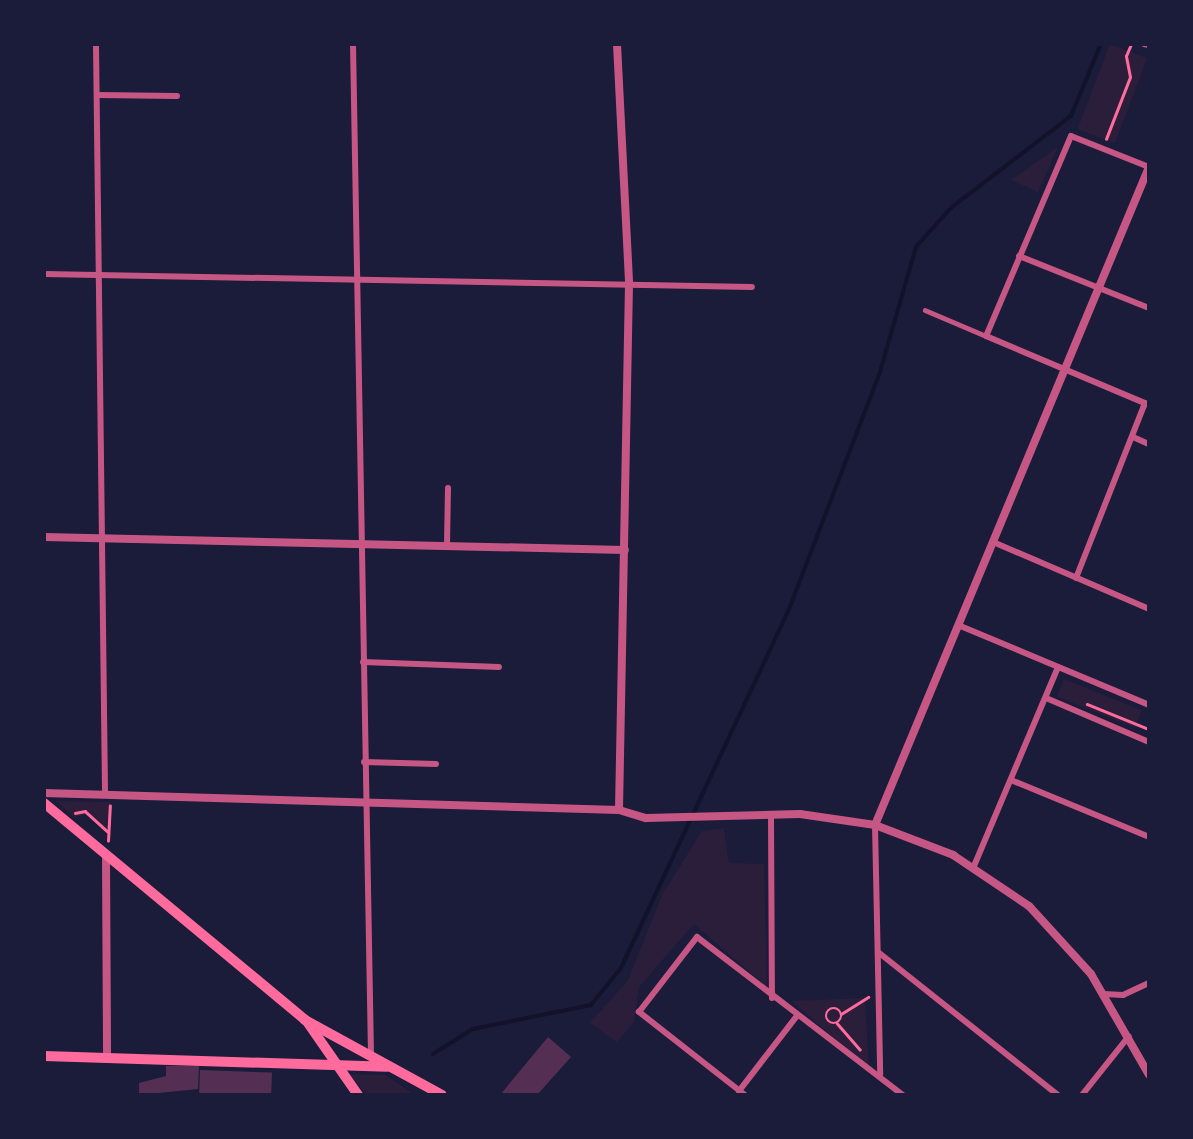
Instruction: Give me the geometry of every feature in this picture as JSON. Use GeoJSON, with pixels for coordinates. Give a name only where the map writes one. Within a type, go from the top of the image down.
{"type":"FeatureCollection","features":[{"type":"Feature","properties":{"kind":"main road"},"geometry":{"type":"LineString","coordinates":[[44,803],[305,1020],[442,1095]]}},
{"type":"Feature","properties":{"kind":"main road"},"geometry":{"type":"LineString","coordinates":[[305,1020],[358,1095]]}},
{"type":"Feature","properties":{"kind":"main road"},"geometry":{"type":"LineString","coordinates":[[44,1056],[338,1065],[398,1070]]}},
{"type":"Feature","properties":{"kind":"main road"},"geometry":{"type":"LineString","coordinates":[[422,1083],[431,1095]]}},
{"type":"Feature","properties":{"kind":"street"},"geometry":{"type":"LineString","coordinates":[[96,44],[104,795]]}},
{"type":"Feature","properties":{"kind":"street"},"geometry":{"type":"LineString","coordinates":[[353,44],[370,1055]]}},
{"type":"Feature","properties":{"kind":"street"},"geometry":{"type":"LineString","coordinates":[[617,44],[629,284],[619,810]]}},
{"type":"Feature","properties":{"kind":"street"},"geometry":{"type":"LineString","coordinates":[[1144,44],[1149,46]]}},
{"type":"Feature","properties":{"kind":"street"},"geometry":{"type":"LineString","coordinates":[[97,95],[177,96]]}},
{"type":"Feature","properties":{"kind":"street"},"geometry":{"type":"LineString","coordinates":[[880,1074],[874,825],[1149,167],[1071,136],[986,336]]}},
{"type":"Feature","properties":{"kind":"street"},"geometry":{"type":"LineString","coordinates":[[1019,256],[1149,308]]}},
{"type":"Feature","properties":{"kind":"street"},"geometry":{"type":"LineString","coordinates":[[44,274],[752,286]]}},
{"type":"Feature","properties":{"kind":"street"},"geometry":{"type":"LineString","coordinates":[[925,310],[1147,404],[1076,578]]}},
{"type":"Feature","properties":{"kind":"street"},"geometry":{"type":"LineString","coordinates":[[1133,437],[1149,444]]}},
{"type":"Feature","properties":{"kind":"street"},"geometry":{"type":"LineString","coordinates":[[447,545],[448,488]]}},
{"type":"Feature","properties":{"kind":"street"},"geometry":{"type":"LineString","coordinates":[[44,537],[363,541],[625,550]]}},
{"type":"Feature","properties":{"kind":"street"},"geometry":{"type":"LineString","coordinates":[[993,542],[1149,609]]}},
{"type":"Feature","properties":{"kind":"street"},"geometry":{"type":"LineString","coordinates":[[958,625],[1149,705]]}},
{"type":"Feature","properties":{"kind":"street"},"geometry":{"type":"LineString","coordinates":[[363,662],[499,667]]}},
{"type":"Feature","properties":{"kind":"street"},"geometry":{"type":"LineString","coordinates":[[974,866],[1058,667]]}},
{"type":"Feature","properties":{"kind":"street"},"geometry":{"type":"LineString","coordinates":[[1046,698],[1147,742],[1149,731]]}},
{"type":"Feature","properties":{"kind":"street"},"geometry":{"type":"LineString","coordinates":[[364,762],[436,764]]}},
{"type":"Feature","properties":{"kind":"street"},"geometry":{"type":"LineString","coordinates":[[1012,780],[1149,837]]}},
{"type":"Feature","properties":{"kind":"street"},"geometry":{"type":"LineString","coordinates":[[44,793],[619,810],[676,818],[771,815],[874,825],[974,866],[1045,921],[1104,994],[1149,1075]]}},
{"type":"Feature","properties":{"kind":"street"},"geometry":{"type":"LineString","coordinates":[[771,815],[772,998]]}},
{"type":"Feature","properties":{"kind":"street"},"geometry":{"type":"LineString","coordinates":[[107,858],[107,1057]]}},
{"type":"Feature","properties":{"kind":"street"},"geometry":{"type":"LineString","coordinates":[[796,1017],[742,1093],[639,1012],[697,937],[867,1074],[880,1074],[903,1095]]}},
{"type":"Feature","properties":{"kind":"street"},"geometry":{"type":"LineString","coordinates":[[878,952],[1058,1095]]}},
{"type":"Feature","properties":{"kind":"street"},"geometry":{"type":"LineString","coordinates":[[1104,994],[1123,995],[1149,983]]}},
{"type":"Feature","properties":{"kind":"street"},"geometry":{"type":"LineString","coordinates":[[1082,1095],[1129,1036]]}},
{"type":"Feature","properties":{"kind":"path"},"geometry":{"type":"LineString","coordinates":[[1102,149],[1130,77],[1126,56],[1131,44]]}},
{"type":"Feature","properties":{"kind":"path"},"geometry":{"type":"LineString","coordinates":[[1074,699],[1149,731]]}},
{"type":"Feature","properties":{"kind":"path"},"geometry":{"type":"LineString","coordinates":[[69,809],[85,811],[108,832]]}},
{"type":"Feature","properties":{"kind":"path"},"geometry":{"type":"LineString","coordinates":[[107,858],[108,809]]}},
{"type":"Feature","properties":{"kind":"path"},"geometry":{"type":"LineString","coordinates":[[841,1014],[831,1008],[826,1018],[834,1024],[841,1014],[868,997]]}},
{"type":"Feature","properties":{"kind":"shaded area"},"geometry":{"type":"Polygon","coordinates":[[[1110,44],[1147,58],[1115,143],[1077,129],[1110,44]]]}},
{"type":"Feature","properties":{"kind":"shaded area"},"geometry":{"type":"Polygon","coordinates":[[[1058,147],[1038,192],[1011,180],[1058,147]]]}},
{"type":"Feature","properties":{"kind":"shaded area"},"geometry":{"type":"Polygon","coordinates":[[[1064,679],[1142,710],[1135,728],[1057,697],[1064,679]]]}},
{"type":"Feature","properties":{"kind":"shaded area"},"geometry":{"type":"Polygon","coordinates":[[[56,801],[110,802],[111,837],[86,815],[74,817],[56,801]]]}},
{"type":"Feature","properties":{"kind":"shaded area"},"geometry":{"type":"Polygon","coordinates":[[[724,828],[729,863],[764,864],[767,987],[694,924],[639,987],[634,1022],[617,1042],[590,1023],[628,980],[662,895],[702,831],[724,828]]]}},
{"type":"Feature","properties":{"kind":"shaded area"},"geometry":{"type":"Polygon","coordinates":[[[865,998],[869,1069],[791,1001],[865,998]]]}},
{"type":"Feature","properties":{"kind":"shaded area"},"geometry":{"type":"Polygon","coordinates":[[[348,1074],[385,1075],[415,1095],[368,1095],[348,1074]]]}},
{"type":"Feature","properties":{"kind":"building"},"geometry":{"type":"Polygon","coordinates":[[[548,1037],[571,1057],[537,1095],[500,1095],[548,1037]]]}},
{"type":"Feature","properties":{"kind":"building"},"geometry":{"type":"Polygon","coordinates":[[[166,1066],[199,1066],[198,1089],[139,1095],[139,1083],[166,1076],[166,1066]]]}},
{"type":"Feature","properties":{"kind":"building"},"geometry":{"type":"Polygon","coordinates":[[[200,1070],[272,1073],[271,1095],[199,1095],[200,1070]]]}},
{"type":"Feature","properties":{"kind":"waterway"},"geometry":{"type":"LineString","coordinates":[[433,1054],[473,1029],[591,1005],[621,968],[788,612],[880,372],[916,247],[951,208],[1071,116],[1101,44]]}}]}
